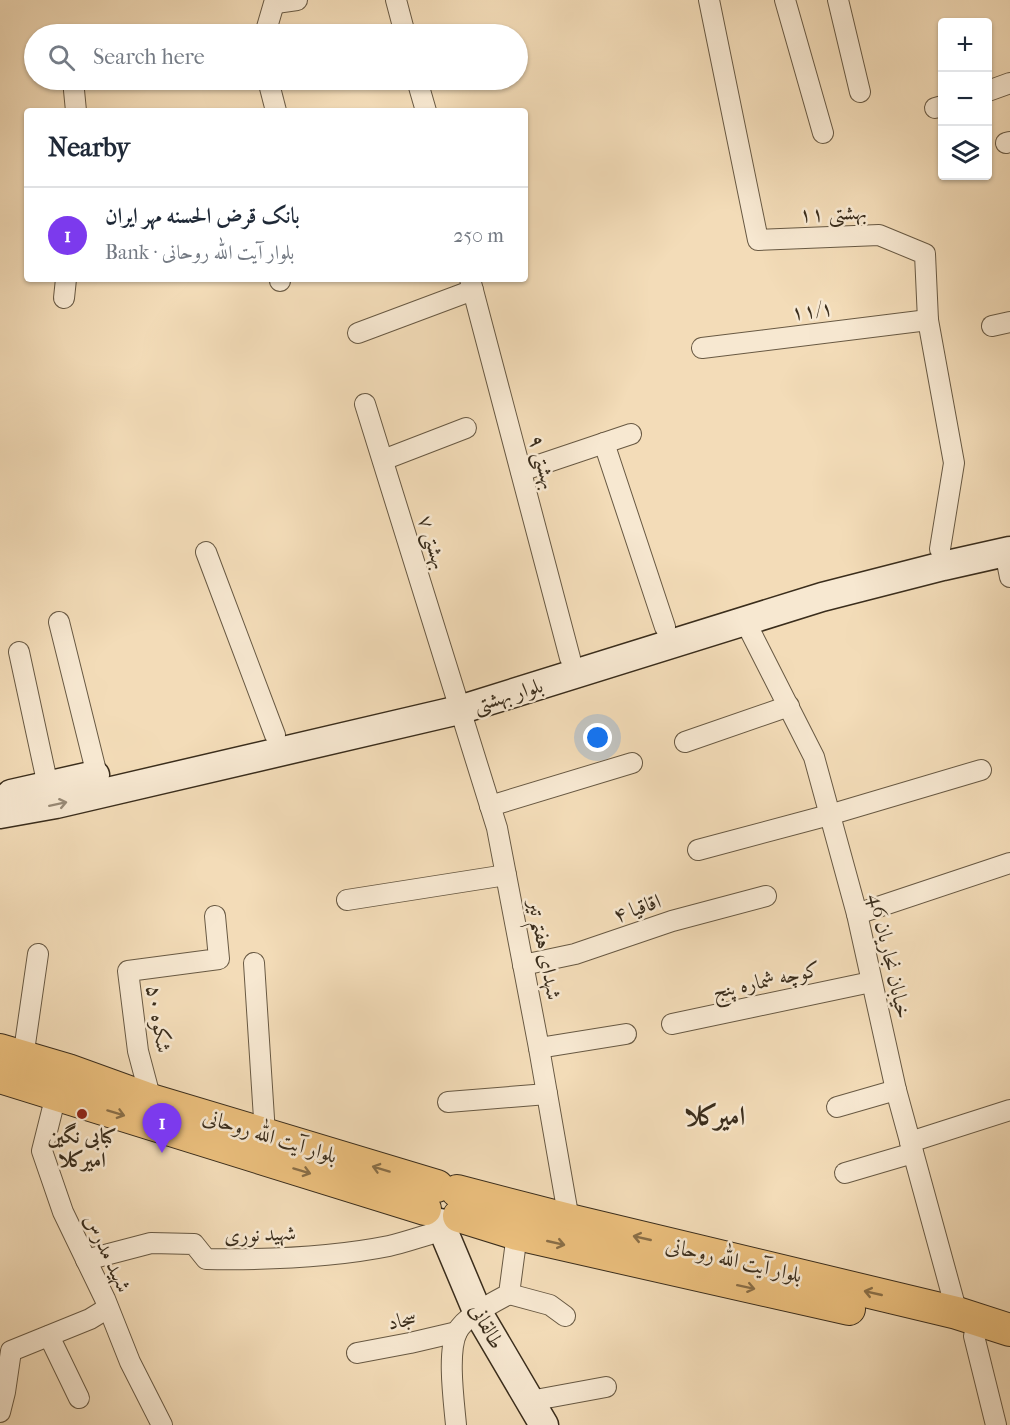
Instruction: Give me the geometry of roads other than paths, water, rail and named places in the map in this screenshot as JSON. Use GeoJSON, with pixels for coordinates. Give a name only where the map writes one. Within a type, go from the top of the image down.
{"type":"FeatureCollection","features":[{"type":"Feature","properties":{"kind":"main road","name":"بلوار بهشتی"},"geometry":{"type":"LineString","coordinates":[[0,814],[56,804],[209,759],[458,702],[742,613],[793,587],[940,549],[1009,554]]}},
{"type":"Feature","properties":{"kind":"main road","name":"بلوار بهشتی"},"geometry":{"type":"LineString","coordinates":[[0,796],[97,775],[209,759],[275,735],[458,702],[570,658],[665,627],[822,597],[943,566],[1009,554]]}},
{"type":"Feature","properties":{"kind":"main road","name":"بلوار آیت الله روحانی"},"geometry":{"type":"LineString","coordinates":[[8,1062],[68,1070],[151,1100],[265,1134],[443,1209],[569,1220],[966,1324],[1010,1349]]}},
{"type":"Feature","properties":{"kind":"main road","name":"بلوار آیت الله روحانی"},"geometry":{"type":"LineString","coordinates":[[8,1062],[56,1095],[443,1209],[518,1234],[734,1284],[1010,1330]]}},
{"type":"Feature","properties":{"kind":"main road","name":"طالقانی"},"geometry":{"type":"LineString","coordinates":[[443,1209],[477,1311],[537,1413]]}},
{"type":"Feature","properties":{"kind":"street"},"geometry":{"type":"LineString","coordinates":[[268,24],[276,2],[297,0]]}},
{"type":"Feature","properties":{"kind":"street"},"geometry":{"type":"LineString","coordinates":[[396,0],[402,24]]}},
{"type":"Feature","properties":{"kind":"street","name":"بهشتی ۱۱"},"geometry":{"type":"LineString","coordinates":[[709,0],[758,240],[879,235],[925,254],[928,320],[954,463],[940,549]]}},
{"type":"Feature","properties":{"kind":"street"},"geometry":{"type":"LineString","coordinates":[[786,0],[823,134]]}},
{"type":"Feature","properties":{"kind":"street"},"geometry":{"type":"LineString","coordinates":[[838,0],[860,92]]}},
{"type":"Feature","properties":{"kind":"street"},"geometry":{"type":"LineString","coordinates":[[992,88],[1010,83]]}},
{"type":"Feature","properties":{"kind":"street"},"geometry":{"type":"LineString","coordinates":[[74,90],[76,108]]}},
{"type":"Feature","properties":{"kind":"street"},"geometry":{"type":"LineString","coordinates":[[271,90],[275,108]]}},
{"type":"Feature","properties":{"kind":"street"},"geometry":{"type":"LineString","coordinates":[[420,90],[425,108]]}},
{"type":"Feature","properties":{"kind":"street"},"geometry":{"type":"LineString","coordinates":[[358,333],[472,285]]}},
{"type":"Feature","properties":{"kind":"street","name":"بهشتی ۹"},"geometry":{"type":"LineString","coordinates":[[472,285],[570,658]]}},
{"type":"Feature","properties":{"kind":"street","name":"۱۱/۱"},"geometry":{"type":"LineString","coordinates":[[702,348],[928,320]]}},
{"type":"Feature","properties":{"kind":"street","name":"بهشتی ۷"},"geometry":{"type":"LineString","coordinates":[[365,404],[458,702]]}},
{"type":"Feature","properties":{"kind":"street"},"geometry":{"type":"LineString","coordinates":[[383,460],[466,428]]}},
{"type":"Feature","properties":{"kind":"street"},"geometry":{"type":"LineString","coordinates":[[521,471],[631,434]]}},
{"type":"Feature","properties":{"kind":"street"},"geometry":{"type":"LineString","coordinates":[[604,443],[665,627]]}},
{"type":"Feature","properties":{"kind":"street"},"geometry":{"type":"LineString","coordinates":[[206,552],[275,735]]}},
{"type":"Feature","properties":{"kind":"street","name":"خیابان نجاریان 46"},"geometry":{"type":"LineString","coordinates":[[742,613],[814,757],[857,914],[896,1090],[996,1425]]}},
{"type":"Feature","properties":{"kind":"street"},"geometry":{"type":"LineString","coordinates":[[59,622],[97,775]]}},
{"type":"Feature","properties":{"kind":"street"},"geometry":{"type":"LineString","coordinates":[[19,652],[48,786]]}},
{"type":"Feature","properties":{"kind":"street","name":"شهدای هفتم تیر"},"geometry":{"type":"LineString","coordinates":[[458,702],[497,828],[569,1220]]}},
{"type":"Feature","properties":{"kind":"street"},"geometry":{"type":"LineString","coordinates":[[685,741],[789,706]]}},
{"type":"Feature","properties":{"kind":"street"},"geometry":{"type":"LineString","coordinates":[[490,806],[632,763]]}},
{"type":"Feature","properties":{"kind":"street"},"geometry":{"type":"LineString","coordinates":[[698,850],[829,815],[981,770]]}},
{"type":"Feature","properties":{"kind":"street"},"geometry":{"type":"LineString","coordinates":[[857,914],[1010,863]]}},
{"type":"Feature","properties":{"kind":"street"},"geometry":{"type":"LineString","coordinates":[[347,900],[506,875]]}},
{"type":"Feature","properties":{"kind":"street","name":"اقاقیا ۴"},"geometry":{"type":"LineString","coordinates":[[523,965],[575,954],[672,921],[766,897]]}},
{"type":"Feature","properties":{"kind":"street","name":"شکوه ۵۰"},"geometry":{"type":"LineString","coordinates":[[151,1100],[138,1051],[128,971],[219,959],[216,916]]}},
{"type":"Feature","properties":{"kind":"street"},"geometry":{"type":"LineString","coordinates":[[8,1062],[38,954]]}},
{"type":"Feature","properties":{"kind":"street"},"geometry":{"type":"LineString","coordinates":[[254,963],[265,1134]]}},
{"type":"Feature","properties":{"kind":"street","name":"کوچه شماره پنج"},"geometry":{"type":"LineString","coordinates":[[672,1024],[871,982]]}},
{"type":"Feature","properties":{"kind":"street"},"geometry":{"type":"LineString","coordinates":[[539,1048],[626,1034]]}},
{"type":"Feature","properties":{"kind":"street"},"geometry":{"type":"LineString","coordinates":[[837,1107],[896,1090]]}},
{"type":"Feature","properties":{"kind":"street"},"geometry":{"type":"LineString","coordinates":[[448,1102],[547,1094]]}},
{"type":"Feature","properties":{"kind":"street","name":"شهید مدرس"},"geometry":{"type":"LineString","coordinates":[[56,1095],[42,1151],[63,1212],[108,1308],[130,1362],[162,1425]]}},
{"type":"Feature","properties":{"kind":"street"},"geometry":{"type":"LineString","coordinates":[[844,1173],[1010,1110]]}},
{"type":"Feature","properties":{"kind":"street","name":"شهید نوری"},"geometry":{"type":"LineString","coordinates":[[86,1260],[151,1243],[194,1244],[206,1259],[248,1260],[335,1255],[392,1245],[443,1209]]}},
{"type":"Feature","properties":{"kind":"street"},"geometry":{"type":"LineString","coordinates":[[509,1294],[518,1234]]}},
{"type":"Feature","properties":{"kind":"street"},"geometry":{"type":"LineString","coordinates":[[456,1425],[452,1359],[457,1332],[477,1311],[509,1294],[550,1305],[565,1316]]}},
{"type":"Feature","properties":{"kind":"street"},"geometry":{"type":"LineString","coordinates":[[0,1412],[11,1351],[90,1319],[108,1308]]}},
{"type":"Feature","properties":{"kind":"street","name":"سجاد"},"geometry":{"type":"LineString","coordinates":[[357,1353],[457,1332]]}},
{"type":"Feature","properties":{"kind":"street"},"geometry":{"type":"LineString","coordinates":[[49,1336],[79,1398]]}},
{"type":"Feature","properties":{"kind":"street"},"geometry":{"type":"LineString","coordinates":[[537,1413],[606,1387]]}},
{"type":"Feature","properties":{"kind":"place","name":"کبابی نگین امیرکلا"},"geometry":{"type":"Point","coordinates":[82,1114]}},
{"type":"Feature","properties":{"kind":"place","name":"بانک قرض الحسنه مهر ایران"},"geometry":{"type":"Point","coordinates":[162,1153]}},
{"type":"Feature","properties":{"kind":"district","name":"امیرکلا"},"geometry":{"type":"Point","coordinates":[715,1116]}}]}
